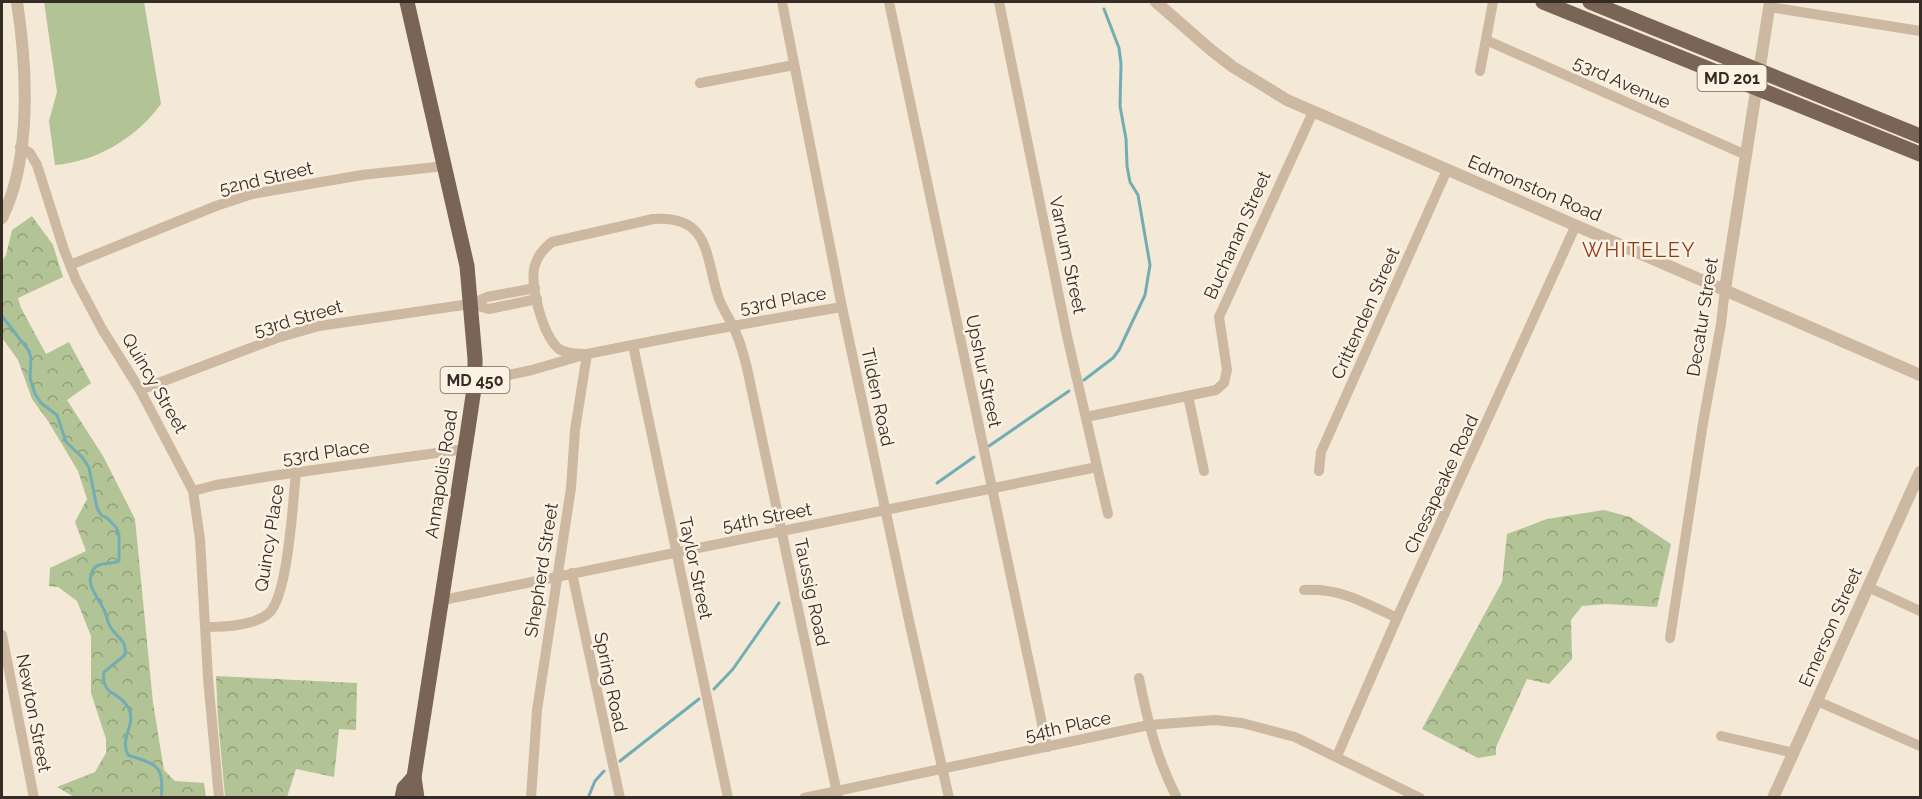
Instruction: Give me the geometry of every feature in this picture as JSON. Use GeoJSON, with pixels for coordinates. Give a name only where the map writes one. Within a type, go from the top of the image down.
{"type":"FeatureCollection","features":[{"type":"Feature","properties":{"kind":"main road","name":"Annapolis Road"},"geometry":{"type":"LineString","coordinates":[[407,2],[466,266],[475,359],[475,382],[414,777],[404,788],[413,797]]}},
{"type":"Feature","properties":{"kind":"main road","name":"MD 201"},"geometry":{"type":"LineString","coordinates":[[1543,2],[1920,154]]}},
{"type":"Feature","properties":{"kind":"main road","name":"MD 201"},"geometry":{"type":"LineString","coordinates":[[1590,2],[1920,136]]}},
{"type":"Feature","properties":{"kind":"street"},"geometry":{"type":"LineString","coordinates":[[2,218],[14,185],[20,147],[23,70],[16,2]]}},
{"type":"Feature","properties":{"kind":"street","name":"Tilden Road"},"geometry":{"type":"LineString","coordinates":[[782,2],[842,307],[949,798]]}},
{"type":"Feature","properties":{"kind":"street","name":"Upshur Street"},"geometry":{"type":"LineString","coordinates":[[889,2],[1047,747]]}},
{"type":"Feature","properties":{"kind":"street","name":"Varnum Street"},"geometry":{"type":"LineString","coordinates":[[999,2],[1067,336],[1108,514]]}},
{"type":"Feature","properties":{"kind":"street","name":"Edmonston Road"},"geometry":{"type":"LineString","coordinates":[[1156,2],[1210,50],[1287,100],[1920,375]]}},
{"type":"Feature","properties":{"kind":"street"},"geometry":{"type":"LineString","coordinates":[[1480,71],[1493,2]]}},
{"type":"Feature","properties":{"kind":"street"},"geometry":{"type":"LineString","coordinates":[[1769,4],[1920,30]]}},
{"type":"Feature","properties":{"kind":"street","name":"Decatur Street"},"geometry":{"type":"LineString","coordinates":[[1670,638],[1721,324],[1769,4]]}},
{"type":"Feature","properties":{"kind":"street","name":"53rd Avenue"},"geometry":{"type":"LineString","coordinates":[[1486,40],[1746,155]]}},
{"type":"Feature","properties":{"kind":"street"},"geometry":{"type":"LineString","coordinates":[[700,83],[794,65]]}},
{"type":"Feature","properties":{"kind":"street","name":"Buchanan Street"},"geometry":{"type":"LineString","coordinates":[[1192,395],[1216,390],[1224,383],[1227,370],[1219,317],[1314,112]]}},
{"type":"Feature","properties":{"kind":"street","name":"Quincy Street"},"geometry":{"type":"LineString","coordinates":[[20,147],[30,153],[37,165],[70,265],[84,298],[140,390],[193,491],[200,539],[219,798]]}},
{"type":"Feature","properties":{"kind":"street","name":"52nd Street"},"geometry":{"type":"LineString","coordinates":[[70,265],[216,206],[252,194],[362,175],[445,166]]}},
{"type":"Feature","properties":{"kind":"street","name":"Crittenden Street"},"geometry":{"type":"LineString","coordinates":[[1319,471],[1321,452],[1448,170]]}},
{"type":"Feature","properties":{"kind":"street"},"geometry":{"type":"LineString","coordinates":[[470,304],[487,297],[536,293],[535,268],[543,249],[552,242],[653,219],[668,218],[680,220],[692,226],[701,237],[707,249],[718,296],[733,326]]}},
{"type":"Feature","properties":{"kind":"street","name":"Chesapeake Road"},"geometry":{"type":"LineString","coordinates":[[1337,756],[1397,618],[1576,225]]}},
{"type":"Feature","properties":{"kind":"street","name":"53rd Place"},"geometry":{"type":"LineString","coordinates":[[536,293],[545,329],[554,344],[566,352],[587,354]]}},
{"type":"Feature","properties":{"kind":"street","name":"53rd Street"},"geometry":{"type":"LineString","coordinates":[[140,390],[277,339],[319,326],[470,304]]}},
{"type":"Feature","properties":{"kind":"street","name":"53rd Place"},"geometry":{"type":"LineString","coordinates":[[475,382],[532,370],[587,354],[842,307]]}},
{"type":"Feature","properties":{"kind":"street","name":"Taussig Road"},"geometry":{"type":"LineString","coordinates":[[733,326],[747,368],[837,794]]}},
{"type":"Feature","properties":{"kind":"street","name":"Taylor Street"},"geometry":{"type":"LineString","coordinates":[[633,345],[728,798]]}},
{"type":"Feature","properties":{"kind":"street","name":"Shepherd Street"},"geometry":{"type":"LineString","coordinates":[[531,795],[537,710],[570,488],[575,430],[587,354]]}},
{"type":"Feature","properties":{"kind":"street"},"geometry":{"type":"LineString","coordinates":[[1086,417],[1192,395],[1204,471]]}},
{"type":"Feature","properties":{"kind":"street","name":"53rd Place"},"geometry":{"type":"LineString","coordinates":[[193,491],[296,472],[465,450]]}},
{"type":"Feature","properties":{"kind":"street","name":"54th Street"},"geometry":{"type":"LineString","coordinates":[[443,600],[1097,467]]}},
{"type":"Feature","properties":{"kind":"street","name":"Quincy Place"},"geometry":{"type":"LineString","coordinates":[[206,627],[254,621],[269,613],[274,606],[281,585],[296,472]]}},
{"type":"Feature","properties":{"kind":"street","name":"Emerson Street"},"geometry":{"type":"LineString","coordinates":[[1773,798],[1919,478]]}},
{"type":"Feature","properties":{"kind":"street","name":"Spring Road"},"geometry":{"type":"LineString","coordinates":[[572,573],[620,798]]}},
{"type":"Feature","properties":{"kind":"street"},"geometry":{"type":"LineString","coordinates":[[1868,587],[1920,611]]}},
{"type":"Feature","properties":{"kind":"street"},"geometry":{"type":"LineString","coordinates":[[1304,590],[1323,589],[1350,596],[1397,618]]}},
{"type":"Feature","properties":{"kind":"street","name":"Newton Street"},"geometry":{"type":"LineString","coordinates":[[2,635],[34,798]]}},
{"type":"Feature","properties":{"kind":"street"},"geometry":{"type":"LineString","coordinates":[[1139,678],[1149,725],[1177,798]]}},
{"type":"Feature","properties":{"kind":"street"},"geometry":{"type":"LineString","coordinates":[[1817,701],[1920,746]]}},
{"type":"Feature","properties":{"kind":"street","name":"54th Place"},"geometry":{"type":"LineString","coordinates":[[804,798],[837,794],[1149,725],[1215,720],[1242,723],[1295,737],[1420,798]]}},
{"type":"Feature","properties":{"kind":"street"},"geometry":{"type":"LineString","coordinates":[[1721,736],[1794,753]]}},
{"type":"Feature","properties":{"kind":"green space"},"geometry":{"type":"Polygon","coordinates":[[[44,2],[144,2],[161,104],[140,127],[115,146],[86,159],[55,165],[49,121],[57,92],[44,2]]]}},
{"type":"Feature","properties":{"kind":"green space"},"geometry":{"type":"Polygon","coordinates":[[[32,216],[53,245],[63,277],[18,298],[46,354],[69,342],[91,383],[67,400],[103,456],[135,519],[153,703],[164,770],[175,781],[204,783],[206,797],[74,797],[57,787],[95,772],[106,753],[106,739],[91,693],[91,636],[77,601],[58,587],[49,586],[50,568],[86,551],[75,522],[87,499],[78,471],[32,399],[18,360],[2,338],[2,261],[6,255],[12,230],[32,216]]]}},
{"type":"Feature","properties":{"kind":"green space"},"geometry":{"type":"Polygon","coordinates":[[[1604,510],[1630,517],[1671,544],[1657,607],[1607,604],[1582,606],[1571,620],[1572,659],[1549,684],[1527,679],[1496,747],[1496,755],[1478,758],[1422,729],[1502,582],[1507,534],[1547,519],[1604,510]]]}},
{"type":"Feature","properties":{"kind":"green space"},"geometry":{"type":"Polygon","coordinates":[[[216,676],[357,683],[356,730],[339,729],[334,777],[296,769],[287,797],[225,797],[216,676]]]}},
{"type":"Feature","properties":{"kind":"waterway"},"geometry":{"type":"LineString","coordinates":[[1084,380],[1113,358],[1119,350],[1145,295],[1150,265],[1138,195],[1130,182],[1127,166],[1126,139],[1120,106],[1119,48],[1104,9]]}},
{"type":"Feature","properties":{"kind":"waterway"},"geometry":{"type":"LineString","coordinates":[[2,316],[29,351],[30,378],[35,394],[41,403],[57,415],[66,442],[83,458],[89,468],[97,508],[101,515],[116,527],[119,535],[119,561],[98,565],[93,570],[90,580],[110,626],[123,643],[125,650],[125,655],[104,672],[104,680],[108,690],[125,703],[131,715],[125,743],[128,755],[152,764],[160,772],[161,798]]}},
{"type":"Feature","properties":{"kind":"waterway"},"geometry":{"type":"LineString","coordinates":[[989,446],[1069,391]]}},
{"type":"Feature","properties":{"kind":"waterway"},"geometry":{"type":"LineString","coordinates":[[937,483],[974,457]]}},
{"type":"Feature","properties":{"kind":"waterway"},"geometry":{"type":"LineString","coordinates":[[714,689],[733,669],[779,603]]}},
{"type":"Feature","properties":{"kind":"waterway"},"geometry":{"type":"LineString","coordinates":[[620,761],[699,699]]}},
{"type":"Feature","properties":{"kind":"waterway"},"geometry":{"type":"LineString","coordinates":[[588,798],[595,781],[604,771]]}},
{"type":"Feature","properties":{"kind":"district","name":"WHITELEY"},"geometry":{"type":"Point","coordinates":[1639,250]}}]}
